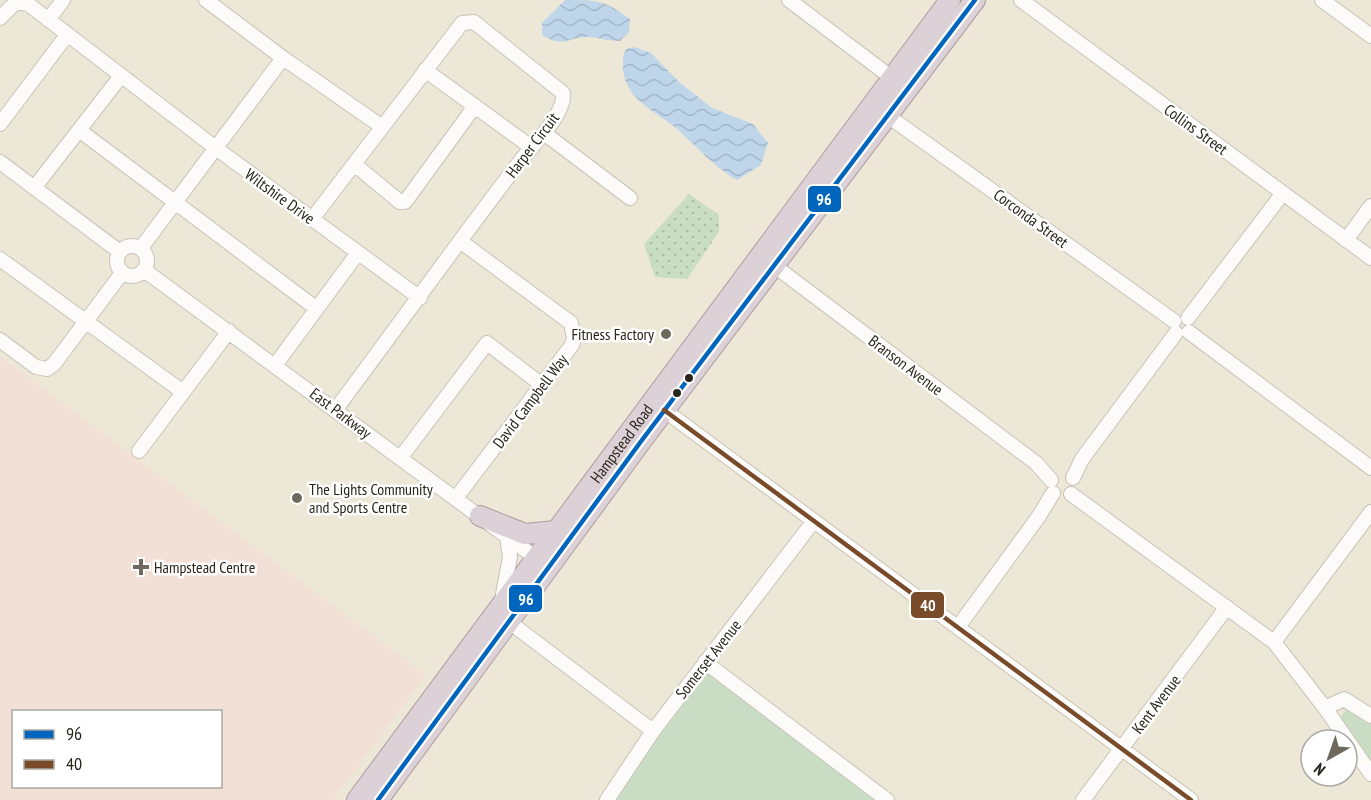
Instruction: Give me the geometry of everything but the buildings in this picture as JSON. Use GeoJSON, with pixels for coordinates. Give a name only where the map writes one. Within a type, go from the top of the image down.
{"type":"FeatureCollection","features":[{"type":"Feature","properties":{"kind":"highway","name":"Hampstead Road"},"geometry":{"type":"LineString","coordinates":[[357,800],[564,533],[664,411],[776,267],[900,83],[950,0]]}},
{"type":"Feature","properties":{"kind":"highway","name":"Hampstead Road"},"geometry":{"type":"LineString","coordinates":[[900,83],[975,0]]}},
{"type":"Feature","properties":{"kind":"highway","name":"Hampstead Road"},"geometry":{"type":"LineString","coordinates":[[378,800],[536,558],[564,533],[760,255],[880,110]]}},
{"type":"Feature","properties":{"kind":"highway"},"geometry":{"type":"LineString","coordinates":[[760,255],[776,267]]}},
{"type":"Feature","properties":{"kind":"highway"},"geometry":{"type":"LineString","coordinates":[[480,516],[525,534],[564,533]]}},
{"type":"Feature","properties":{"kind":"street"},"geometry":{"type":"LineString","coordinates":[[48,20],[63,0]]}},
{"type":"Feature","properties":{"kind":"street"},"geometry":{"type":"LineString","coordinates":[[206,0],[283,58],[381,126]]}},
{"type":"Feature","properties":{"kind":"street"},"geometry":{"type":"LineString","coordinates":[[789,0],[900,83]]}},
{"type":"Feature","properties":{"kind":"street","name":"Collins Street"},"geometry":{"type":"LineString","coordinates":[[1021,0],[1371,258]]}},
{"type":"Feature","properties":{"kind":"street"},"geometry":{"type":"LineString","coordinates":[[1322,0],[1371,36]]}},
{"type":"Feature","properties":{"kind":"street","name":"Wiltshire Drive"},"geometry":{"type":"LineString","coordinates":[[0,18],[10,5],[21,2],[48,20],[357,254],[420,298]]}},
{"type":"Feature","properties":{"kind":"street","name":"Harper Circuit"},"geometry":{"type":"LineString","coordinates":[[312,219],[462,23],[474,22],[563,93],[562,106],[544,132],[336,409]]}},
{"type":"Feature","properties":{"kind":"street"},"geometry":{"type":"LineString","coordinates":[[0,124],[67,35]]}},
{"type":"Feature","properties":{"kind":"street"},"geometry":{"type":"LineString","coordinates":[[141,248],[283,58]]}},
{"type":"Feature","properties":{"kind":"street"},"geometry":{"type":"LineString","coordinates":[[425,70],[531,147]]}},
{"type":"Feature","properties":{"kind":"street"},"geometry":{"type":"LineString","coordinates":[[34,188],[121,76]]}},
{"type":"Feature","properties":{"kind":"street"},"geometry":{"type":"LineString","coordinates":[[354,164],[400,201],[405,202],[475,106]]}},
{"type":"Feature","properties":{"kind":"street","name":"Corconda Street"},"geometry":{"type":"LineString","coordinates":[[880,110],[1182,326],[1371,468]]}},
{"type":"Feature","properties":{"kind":"street"},"geometry":{"type":"LineString","coordinates":[[79,130],[317,309]]}},
{"type":"Feature","properties":{"kind":"street"},"geometry":{"type":"LineString","coordinates":[[544,132],[630,198]]}},
{"type":"Feature","properties":{"kind":"street"},"geometry":{"type":"LineString","coordinates":[[0,162],[120,252]]}},
{"type":"Feature","properties":{"kind":"street"},"geometry":{"type":"LineString","coordinates":[[958,627],[1283,193]]}},
{"type":"Feature","properties":{"kind":"street"},"geometry":{"type":"LineString","coordinates":[[1346,240],[1371,206]]}},
{"type":"Feature","properties":{"kind":"street","name":"David Campbell Way"},"geometry":{"type":"LineString","coordinates":[[456,498],[572,345],[574,338],[571,323],[460,241]]}},
{"type":"Feature","properties":{"kind":"street"},"geometry":{"type":"LineString","coordinates":[[122,273],[117,260],[120,252],[127,246],[141,248]]}},
{"type":"Feature","properties":{"kind":"street"},"geometry":{"type":"LineString","coordinates":[[122,273],[136,276],[144,270],[147,261],[141,248]]}},
{"type":"Feature","properties":{"kind":"street"},"geometry":{"type":"LineString","coordinates":[[276,364],[357,254]]}},
{"type":"Feature","properties":{"kind":"street"},"geometry":{"type":"LineString","coordinates":[[0,259],[183,392]]}},
{"type":"Feature","properties":{"kind":"street","name":"Branson Avenue"},"geometry":{"type":"LineString","coordinates":[[776,267],[1274,642],[1325,708],[1371,774]]}},
{"type":"Feature","properties":{"kind":"street","name":"East Parkway"},"geometry":{"type":"LineString","coordinates":[[144,270],[276,364],[536,558]]}},
{"type":"Feature","properties":{"kind":"street"},"geometry":{"type":"LineString","coordinates":[[0,340],[36,367],[46,369],[54,364],[122,273]]}},
{"type":"Feature","properties":{"kind":"street"},"geometry":{"type":"LineString","coordinates":[[139,451],[229,331]]}},
{"type":"Feature","properties":{"kind":"street"},"geometry":{"type":"LineString","coordinates":[[401,457],[487,343],[542,385]]}},
{"type":"Feature","properties":{"kind":"street"},"geometry":{"type":"LineString","coordinates":[[664,411],[1191,800]]}},
{"type":"Feature","properties":{"kind":"street"},"geometry":{"type":"LineString","coordinates":[[1274,642],[1371,512]]}},
{"type":"Feature","properties":{"kind":"street","name":"Somerset Avenue"},"geometry":{"type":"LineString","coordinates":[[608,800],[653,731],[813,522]]}},
{"type":"Feature","properties":{"kind":"street"},"geometry":{"type":"LineString","coordinates":[[507,536],[510,557],[502,613],[653,731]]}},
{"type":"Feature","properties":{"kind":"street","name":"Kent Avenue"},"geometry":{"type":"LineString","coordinates":[[1083,800],[1227,607]]}},
{"type":"Feature","properties":{"kind":"street"},"geometry":{"type":"LineString","coordinates":[[705,662],[887,800]]}},
{"type":"Feature","properties":{"kind":"street"},"geometry":{"type":"LineString","coordinates":[[1325,708],[1344,699],[1371,716]]}},
{"type":"Feature","properties":{"kind":"shaded area","name":"Hampstead Centre"},"geometry":{"type":"Polygon","coordinates":[[[0,356],[426,675],[333,800],[0,800],[0,356]]]}},
{"type":"Feature","properties":{"kind":"green space"},"geometry":{"type":"Polygon","coordinates":[[[689,194],[719,215],[719,232],[687,279],[655,277],[644,244],[689,194]]]}},
{"type":"Feature","properties":{"kind":"green space"},"geometry":{"type":"Polygon","coordinates":[[[705,662],[887,800],[608,800],[705,662]]]}},
{"type":"Feature","properties":{"kind":"green space"},"geometry":{"type":"Polygon","coordinates":[[[1346,710],[1353,710],[1371,724],[1371,763],[1359,745],[1359,728],[1348,728],[1341,716],[1346,710]]]}},
{"type":"Feature","properties":{"kind":"water"},"geometry":{"type":"Polygon","coordinates":[[[565,0],[600,2],[614,8],[630,19],[629,32],[620,41],[583,37],[561,42],[542,35],[542,23],[565,0]]]}},
{"type":"Feature","properties":{"kind":"water"},"geometry":{"type":"Polygon","coordinates":[[[634,47],[651,53],[679,82],[712,108],[753,124],[768,143],[761,165],[737,180],[720,169],[677,129],[637,99],[626,82],[623,67],[626,49],[634,47]]]}},
{"type":"Feature","properties":{"kind":"transit line","name":"96"},"geometry":{"type":"LineString","coordinates":[[378,800],[642,440],[975,0]]}},
{"type":"Feature","properties":{"kind":"transit line","name":"40"},"geometry":{"type":"LineString","coordinates":[[664,410],[1191,800]]}},
{"type":"Feature","properties":{"kind":"place","name":"Fitness Factory"},"geometry":{"type":"Point","coordinates":[666,334]}},
{"type":"Feature","properties":{"kind":"place","name":"The Lights Community and Sports Centre"},"geometry":{"type":"Point","coordinates":[297,498]}},
{"type":"Feature","properties":{"kind":"place","name":"Hampstead Centre"},"geometry":{"type":"Point","coordinates":[141,567]}}]}
